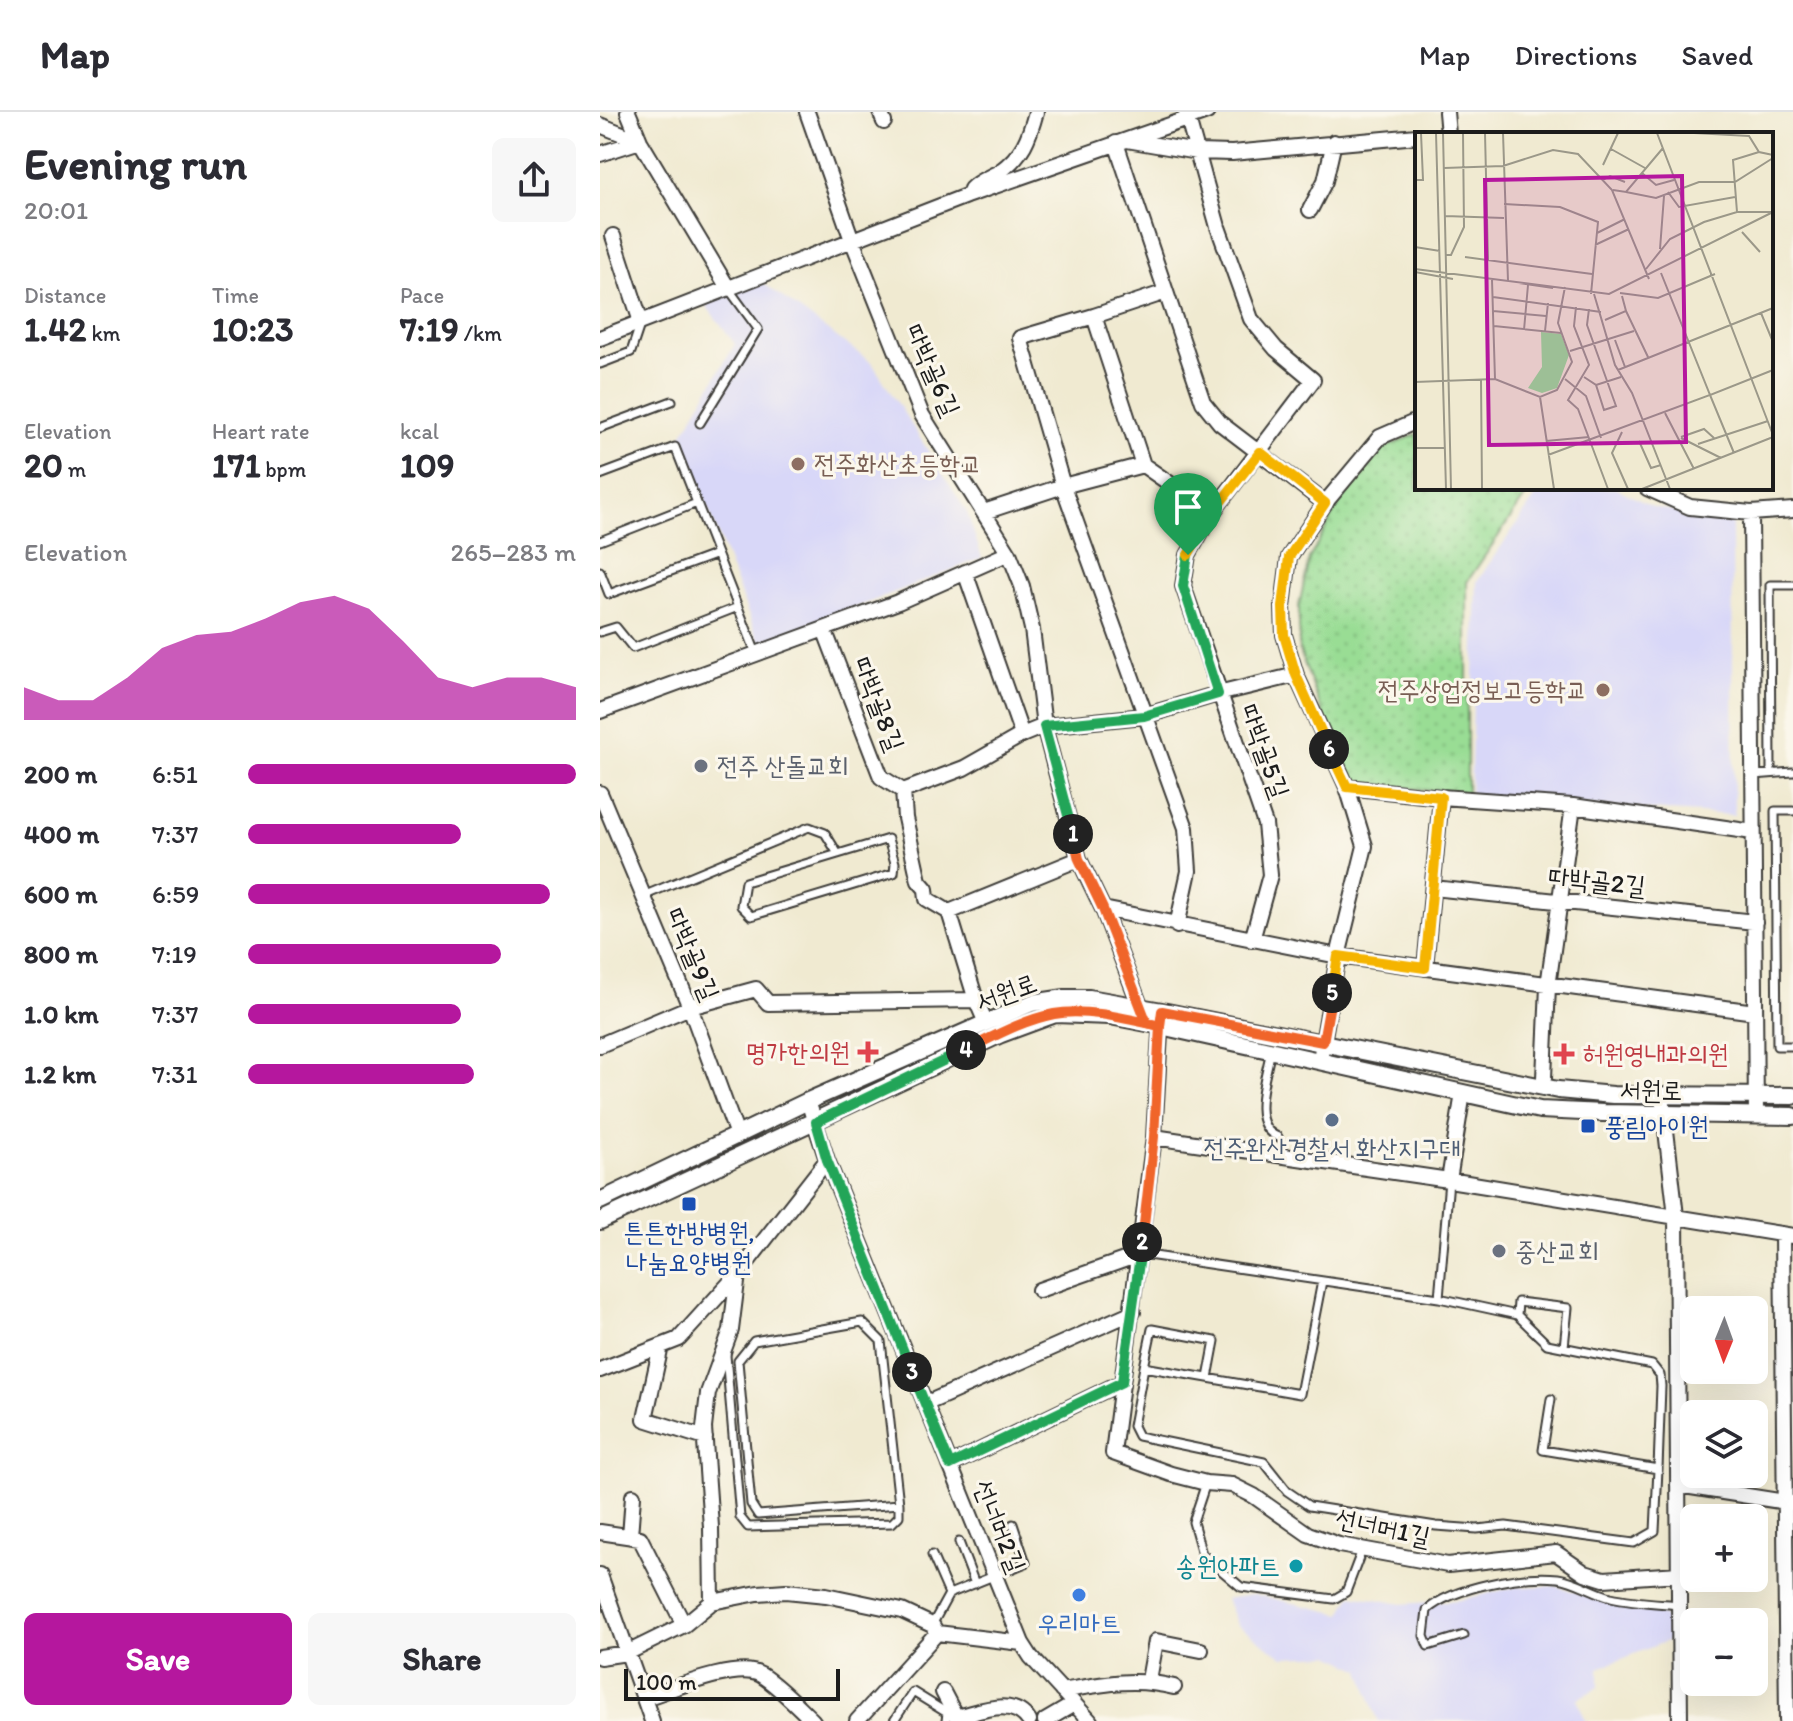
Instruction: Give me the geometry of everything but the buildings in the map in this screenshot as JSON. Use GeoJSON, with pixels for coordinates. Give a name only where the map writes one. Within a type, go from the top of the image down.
{"type":"FeatureCollection","features":[{"type":"Feature","properties":{"kind":"street"},"geometry":{"type":"LineString","coordinates":[[628,112],[640,141],[728,288]]}},
{"type":"Feature","properties":{"kind":"street","name":"따박골6길"},"geometry":{"type":"LineString","coordinates":[[807,112],[852,240],[922,415],[1009,553],[1022,586],[1032,629],[1044,726],[1079,859],[1103,909],[1140,1007]]}},
{"type":"Feature","properties":{"kind":"street"},"geometry":{"type":"LineString","coordinates":[[966,196],[976,183],[999,172],[1028,142],[1036,112]]}},
{"type":"Feature","properties":{"kind":"street"},"geometry":{"type":"LineString","coordinates":[[600,338],[966,196],[1188,115],[1207,112]]}},
{"type":"Feature","properties":{"kind":"street"},"geometry":{"type":"LineString","coordinates":[[1446,112],[1448,132]]}},
{"type":"Feature","properties":{"kind":"street","name":"따박골5길"},"geometry":{"type":"LineString","coordinates":[[1188,115],[1218,227],[1251,319],[1276,349],[1313,380],[1212,513],[1188,555],[1183,586],[1265,824],[1270,875],[1252,940]]}},
{"type":"Feature","properties":{"kind":"street"},"geometry":{"type":"LineString","coordinates":[[600,125],[640,141]]}},
{"type":"Feature","properties":{"kind":"street"},"geometry":{"type":"LineString","coordinates":[[1120,141],[1197,152],[1232,153],[1415,136]]}},
{"type":"Feature","properties":{"kind":"street"},"geometry":{"type":"LineString","coordinates":[[600,154],[640,141]]}},
{"type":"Feature","properties":{"kind":"street"},"geometry":{"type":"LineString","coordinates":[[1120,141],[1203,402],[1220,423],[1325,503]]}},
{"type":"Feature","properties":{"kind":"street"},"geometry":{"type":"LineString","coordinates":[[1310,210],[1325,181],[1334,142]]}},
{"type":"Feature","properties":{"kind":"street"},"geometry":{"type":"LineString","coordinates":[[613,236],[641,322]]}},
{"type":"Feature","properties":{"kind":"street"},"geometry":{"type":"LineString","coordinates":[[1166,292],[1020,338],[1063,486],[1186,828],[1189,871],[1177,926]]}},
{"type":"Feature","properties":{"kind":"street"},"geometry":{"type":"LineString","coordinates":[[1094,316],[1143,465],[1212,513]]}},
{"type":"Feature","properties":{"kind":"street"},"geometry":{"type":"LineString","coordinates":[[1320,1060],[1338,956],[1365,846],[1347,787],[1296,675],[1284,635],[1283,607],[1289,557],[1325,503],[1380,437],[1415,422]]}},
{"type":"Feature","properties":{"kind":"street"},"geometry":{"type":"LineString","coordinates":[[984,512],[1063,486],[1143,465]]}},
{"type":"Feature","properties":{"kind":"street"},"geometry":{"type":"LineString","coordinates":[[1652,490],[1690,507],[1751,513],[1793,510]]}},
{"type":"Feature","properties":{"kind":"street"},"geometry":{"type":"LineString","coordinates":[[1751,513],[1756,1115]]}},
{"type":"Feature","properties":{"kind":"street"},"geometry":{"type":"LineString","coordinates":[[600,711],[898,602],[1009,553]]}},
{"type":"Feature","properties":{"kind":"street"},"geometry":{"type":"LineString","coordinates":[[965,572],[1022,735]]}},
{"type":"Feature","properties":{"kind":"street","name":"따박골8길"},"geometry":{"type":"LineString","coordinates":[[824,629],[881,777],[903,791]]}},
{"type":"Feature","properties":{"kind":"street"},"geometry":{"type":"LineString","coordinates":[[986,1023],[949,912],[927,899],[926,889],[919,881],[905,818],[903,791],[964,768],[1044,726],[1144,716],[1296,675]]}},
{"type":"Feature","properties":{"kind":"street"},"geometry":{"type":"LineString","coordinates":[[1347,787],[1573,806],[1753,832]]}},
{"type":"Feature","properties":{"kind":"street","name":"따박골9길"},"geometry":{"type":"LineString","coordinates":[[600,793],[690,1007],[737,1135]]}},
{"type":"Feature","properties":{"kind":"street"},"geometry":{"type":"LineString","coordinates":[[1425,968],[1441,797]]}},
{"type":"Feature","properties":{"kind":"street"},"geometry":{"type":"LineString","coordinates":[[1544,1078],[1548,986],[1573,806]]}},
{"type":"Feature","properties":{"kind":"street"},"geometry":{"type":"LineString","coordinates":[[949,912],[1079,859]]}},
{"type":"Feature","properties":{"kind":"street","name":"따박골2길"},"geometry":{"type":"LineString","coordinates":[[1433,888],[1755,922]]}},
{"type":"Feature","properties":{"kind":"street"},"geometry":{"type":"LineString","coordinates":[[1103,909],[1338,956],[1755,1012]]}},
{"type":"Feature","properties":{"kind":"street"},"geometry":{"type":"LineString","coordinates":[[600,1045],[690,1007],[756,989],[768,1003],[976,1000]]}},
{"type":"Feature","properties":{"kind":"street","name":"서원로"},"geometry":{"type":"LineString","coordinates":[[600,1201],[808,1101],[986,1023],[1032,1003],[1065,998],[1089,998],[1140,1007],[1156,1020],[1540,1110],[1793,1116]]}},
{"type":"Feature","properties":{"kind":"street","name":"서원로"},"geometry":{"type":"LineString","coordinates":[[600,1221],[1033,1020],[1055,1014],[1156,1020],[1323,1042],[1558,1090],[1613,1095],[1793,1096]]}},
{"type":"Feature","properties":{"kind":"street","name":"선너머1길"},"geometry":{"type":"LineString","coordinates":[[1156,1020],[1154,1137],[1113,1453],[1206,1483],[1232,1485],[1254,1496],[1308,1534],[1362,1550],[1448,1565],[1556,1553],[1585,1573],[1604,1579],[1679,1574]]}},
{"type":"Feature","properties":{"kind":"street"},"geometry":{"type":"LineString","coordinates":[[1449,1180],[1463,1093]]}},
{"type":"Feature","properties":{"kind":"street"},"geometry":{"type":"LineString","coordinates":[[1662,1096],[1676,1216],[1680,1721]]}},
{"type":"Feature","properties":{"kind":"street","name":"선너머2길"},"geometry":{"type":"LineString","coordinates":[[808,1101],[827,1160],[1022,1643],[1031,1657],[1090,1721]]}},
{"type":"Feature","properties":{"kind":"street"},"geometry":{"type":"LineString","coordinates":[[1154,1137],[1449,1180],[1788,1235],[1783,1370],[1789,1503],[1787,1721]]}},
{"type":"Feature","properties":{"kind":"street"},"geometry":{"type":"LineString","coordinates":[[600,1370],[679,1339],[738,1274],[827,1160]]}},
{"type":"Feature","properties":{"kind":"street"},"geometry":{"type":"LineString","coordinates":[[1039,1290],[1141,1254]]}},
{"type":"Feature","properties":{"kind":"street"},"geometry":{"type":"LineString","coordinates":[[712,1602],[705,1438],[708,1393],[731,1330],[738,1274]]}},
{"type":"Feature","properties":{"kind":"street"},"geometry":{"type":"LineString","coordinates":[[925,1404],[1133,1312]]}},
{"type":"Feature","properties":{"kind":"street"},"geometry":{"type":"LineString","coordinates":[[661,1346],[645,1419],[705,1438]]}},
{"type":"Feature","properties":{"kind":"street"},"geometry":{"type":"LineString","coordinates":[[950,1465],[1122,1382]]}},
{"type":"Feature","properties":{"kind":"street"},"geometry":{"type":"LineString","coordinates":[[1678,1485],[1789,1503]]}},
{"type":"Feature","properties":{"kind":"street"},"geometry":{"type":"LineString","coordinates":[[630,1536],[633,1496]]}},
{"type":"Feature","properties":{"kind":"street"},"geometry":{"type":"LineString","coordinates":[[600,1532],[640,1538],[684,1625]]}},
{"type":"Feature","properties":{"kind":"street"},"geometry":{"type":"LineString","coordinates":[[600,1575],[652,1721]]}},
{"type":"Feature","properties":{"kind":"street"},"geometry":{"type":"LineString","coordinates":[[600,1657],[627,1653],[684,1625],[712,1602],[786,1591],[826,1595],[902,1611],[935,1629],[1022,1643]]}},
{"type":"Feature","properties":{"kind":"street"},"geometry":{"type":"LineString","coordinates":[[857,1721],[935,1629]]}},
{"type":"Feature","properties":{"kind":"street"},"geometry":{"type":"LineString","coordinates":[[1149,1680],[1156,1641],[1201,1650]]}},
{"type":"Feature","properties":{"kind":"street"},"geometry":{"type":"LineString","coordinates":[[645,1698],[738,1671],[759,1673],[813,1721]]}},
{"type":"Feature","properties":{"kind":"street"},"geometry":{"type":"LineString","coordinates":[[1062,1691],[1114,1682],[1149,1680],[1174,1687]]}},
{"type":"Feature","properties":{"kind":"street"},"geometry":{"type":"LineString","coordinates":[[943,1692],[956,1717],[1006,1706],[1025,1714],[1029,1721]]}},
{"type":"Feature","properties":{"kind":"street"},"geometry":{"type":"LineString","coordinates":[[1045,1721],[1074,1704]]}},
{"type":"Feature","properties":{"kind":"lane"},"geometry":{"type":"LineString","coordinates":[[700,423],[758,329],[728,288]]}},
{"type":"Feature","properties":{"kind":"lane"},"geometry":{"type":"LineString","coordinates":[[600,364],[631,352],[641,322]]}},
{"type":"Feature","properties":{"kind":"lane"},"geometry":{"type":"LineString","coordinates":[[600,428],[672,401]]}},
{"type":"Feature","properties":{"kind":"lane"},"geometry":{"type":"LineString","coordinates":[[600,475],[675,447],[756,655]]}},
{"type":"Feature","properties":{"kind":"lane"},"geometry":{"type":"LineString","coordinates":[[600,541],[697,503]]}},
{"type":"Feature","properties":{"kind":"lane"},"geometry":{"type":"LineString","coordinates":[[600,571],[609,594],[717,554]]}},
{"type":"Feature","properties":{"kind":"lane"},"geometry":{"type":"LineString","coordinates":[[1771,771],[1770,585],[1793,585]]}},
{"type":"Feature","properties":{"kind":"lane"},"geometry":{"type":"LineString","coordinates":[[600,632],[616,627],[633,648],[738,607]]}},
{"type":"Feature","properties":{"kind":"lane"},"geometry":{"type":"LineString","coordinates":[[1752,775],[1771,771],[1793,772]]}},
{"type":"Feature","properties":{"kind":"lane"},"geometry":{"type":"LineString","coordinates":[[1793,811],[1775,811],[1775,827],[1777,1046],[1793,1046]]}},
{"type":"Feature","properties":{"kind":"lane"},"geometry":{"type":"LineString","coordinates":[[643,896],[809,827],[825,833],[838,854]]}},
{"type":"Feature","properties":{"kind":"lane"},"geometry":{"type":"LineString","coordinates":[[888,839],[895,863],[894,873],[751,916],[741,906],[745,882],[838,854],[888,839]]}},
{"type":"Feature","properties":{"kind":"lane"},"geometry":{"type":"LineString","coordinates":[[1271,1049],[1261,1122],[1269,1133],[1278,1137]]}},
{"type":"Feature","properties":{"kind":"lane"},"geometry":{"type":"LineString","coordinates":[[1439,1298],[1449,1180]]}},
{"type":"Feature","properties":{"kind":"lane"},"geometry":{"type":"LineString","coordinates":[[1141,1254],[1439,1298],[1517,1315],[1547,1344],[1652,1365],[1660,1375],[1655,1531],[1634,1543],[1506,1526],[1477,1529],[1436,1526],[1309,1506],[1287,1491],[1264,1462],[1138,1436],[1133,1426],[1152,1329],[1215,1341],[1208,1378]]}},
{"type":"Feature","properties":{"kind":"lane"},"geometry":{"type":"LineString","coordinates":[[1144,1367],[1300,1394],[1322,1281]]}},
{"type":"Feature","properties":{"kind":"lane"},"geometry":{"type":"LineString","coordinates":[[1517,1315],[1518,1302],[1568,1308],[1564,1347]]}},
{"type":"Feature","properties":{"kind":"lane"},"geometry":{"type":"LineString","coordinates":[[726,1345],[740,1517],[748,1527],[892,1523],[899,1516],[899,1504],[881,1341],[862,1322],[754,1341],[738,1361],[751,1504],[758,1515],[899,1504]]}},
{"type":"Feature","properties":{"kind":"lane"},"geometry":{"type":"LineString","coordinates":[[1551,1399],[1543,1450],[1658,1469]]}},
{"type":"Feature","properties":{"kind":"lane"},"geometry":{"type":"LineString","coordinates":[[1206,1483],[1193,1522],[1202,1554],[1241,1587],[1334,1599],[1346,1592],[1362,1550]]}},
{"type":"Feature","properties":{"kind":"lane"},"geometry":{"type":"LineString","coordinates":[[949,1594],[1026,1563],[1013,1524]]}},
{"type":"Feature","properties":{"kind":"lane"},"geometry":{"type":"LineString","coordinates":[[959,1542],[975,1584]]}},
{"type":"Feature","properties":{"kind":"lane"},"geometry":{"type":"LineString","coordinates":[[932,1555],[949,1594],[935,1629]]}},
{"type":"Feature","properties":{"kind":"lane"},"geometry":{"type":"LineString","coordinates":[[1464,1635],[1428,1646],[1424,1636],[1427,1610],[1439,1600],[1472,1589],[1526,1579],[1562,1579],[1613,1597],[1679,1605]]}},
{"type":"Feature","properties":{"kind":"lane"},"geometry":{"type":"LineString","coordinates":[[894,1721],[913,1692],[947,1713],[946,1721]]}},
{"type":"Feature","properties":{"kind":"shaded area"},"geometry":{"type":"Polygon","coordinates":[[[756,278],[872,363],[967,512],[982,558],[760,645],[681,437],[735,344],[701,299],[756,278]]]}},
{"type":"Feature","properties":{"kind":"shaded area","name":"전주상업정보고등학교"},"geometry":{"type":"Polygon","coordinates":[[[1541,490],[1620,490],[1653,507],[1732,523],[1734,815],[1470,799],[1477,581],[1541,490]]]}},
{"type":"Feature","properties":{"kind":"shaded area"},"geometry":{"type":"Polygon","coordinates":[[[1556,1586],[1632,1610],[1655,1611],[1672,1622],[1673,1636],[1667,1641],[1599,1668],[1599,1687],[1577,1699],[1586,1721],[1378,1721],[1361,1670],[1331,1655],[1283,1657],[1237,1625],[1226,1599],[1253,1594],[1342,1614],[1352,1595],[1402,1604],[1460,1600],[1516,1587],[1556,1586]]]}},
{"type":"Feature","properties":{"kind":"green space"},"geometry":{"type":"Polygon","coordinates":[[[1415,435],[1415,490],[1530,490],[1467,582],[1467,795],[1348,781],[1299,649],[1299,606],[1309,559],[1344,494],[1377,451],[1415,435]]]}},
{"type":"Feature","properties":{"kind":"place","name":"전주화산초등학교"},"geometry":{"type":"Point","coordinates":[798,464]}},
{"type":"Feature","properties":{"kind":"place","name":"전주상업정보고등학교"},"geometry":{"type":"Point","coordinates":[1603,690]}},
{"type":"Feature","properties":{"kind":"place","name":"전주 산돌교회"},"geometry":{"type":"Point","coordinates":[701,766]}},
{"type":"Feature","properties":{"kind":"place","name":"명가한의원"},"geometry":{"type":"Point","coordinates":[868,1052]}},
{"type":"Feature","properties":{"kind":"place","name":"허원영내과의원"},"geometry":{"type":"Point","coordinates":[1564,1054]}},
{"type":"Feature","properties":{"kind":"place","name":"전주완산경찰서 화산지구대"},"geometry":{"type":"Point","coordinates":[1332,1120]}},
{"type":"Feature","properties":{"kind":"place","name":"풍림아이원"},"geometry":{"type":"Point","coordinates":[1588,1126]}},
{"type":"Feature","properties":{"kind":"place","name":"튼튼한방병원, 나눔요양병원"},"geometry":{"type":"Point","coordinates":[689,1204]}},
{"type":"Feature","properties":{"kind":"place","name":"중산교회"},"geometry":{"type":"Point","coordinates":[1499,1251]}},
{"type":"Feature","properties":{"kind":"place","name":"송원아파트"},"geometry":{"type":"Point","coordinates":[1296,1566]}},
{"type":"Feature","properties":{"kind":"place","name":"우리마트"},"geometry":{"type":"Point","coordinates":[1079,1595]}},
{"type":"Feature","properties":{"kind":"route"},"geometry":{"type":"LineString","coordinates":[[1188,555],[1183,586],[1218,694],[1144,716],[1044,726],[1079,859],[1103,909],[1147,1023],[1160,1026],[1154,1137],[1122,1382],[950,1465],[827,1160],[816,1122],[1001,1034],[1055,1014],[1110,1016],[1160,1026],[1162,1011],[1323,1042],[1338,956],[1425,968],[1441,797],[1347,787],[1296,675],[1284,635],[1283,607],[1289,557],[1325,503],[1260,452],[1212,513],[1188,555]]}}]}
